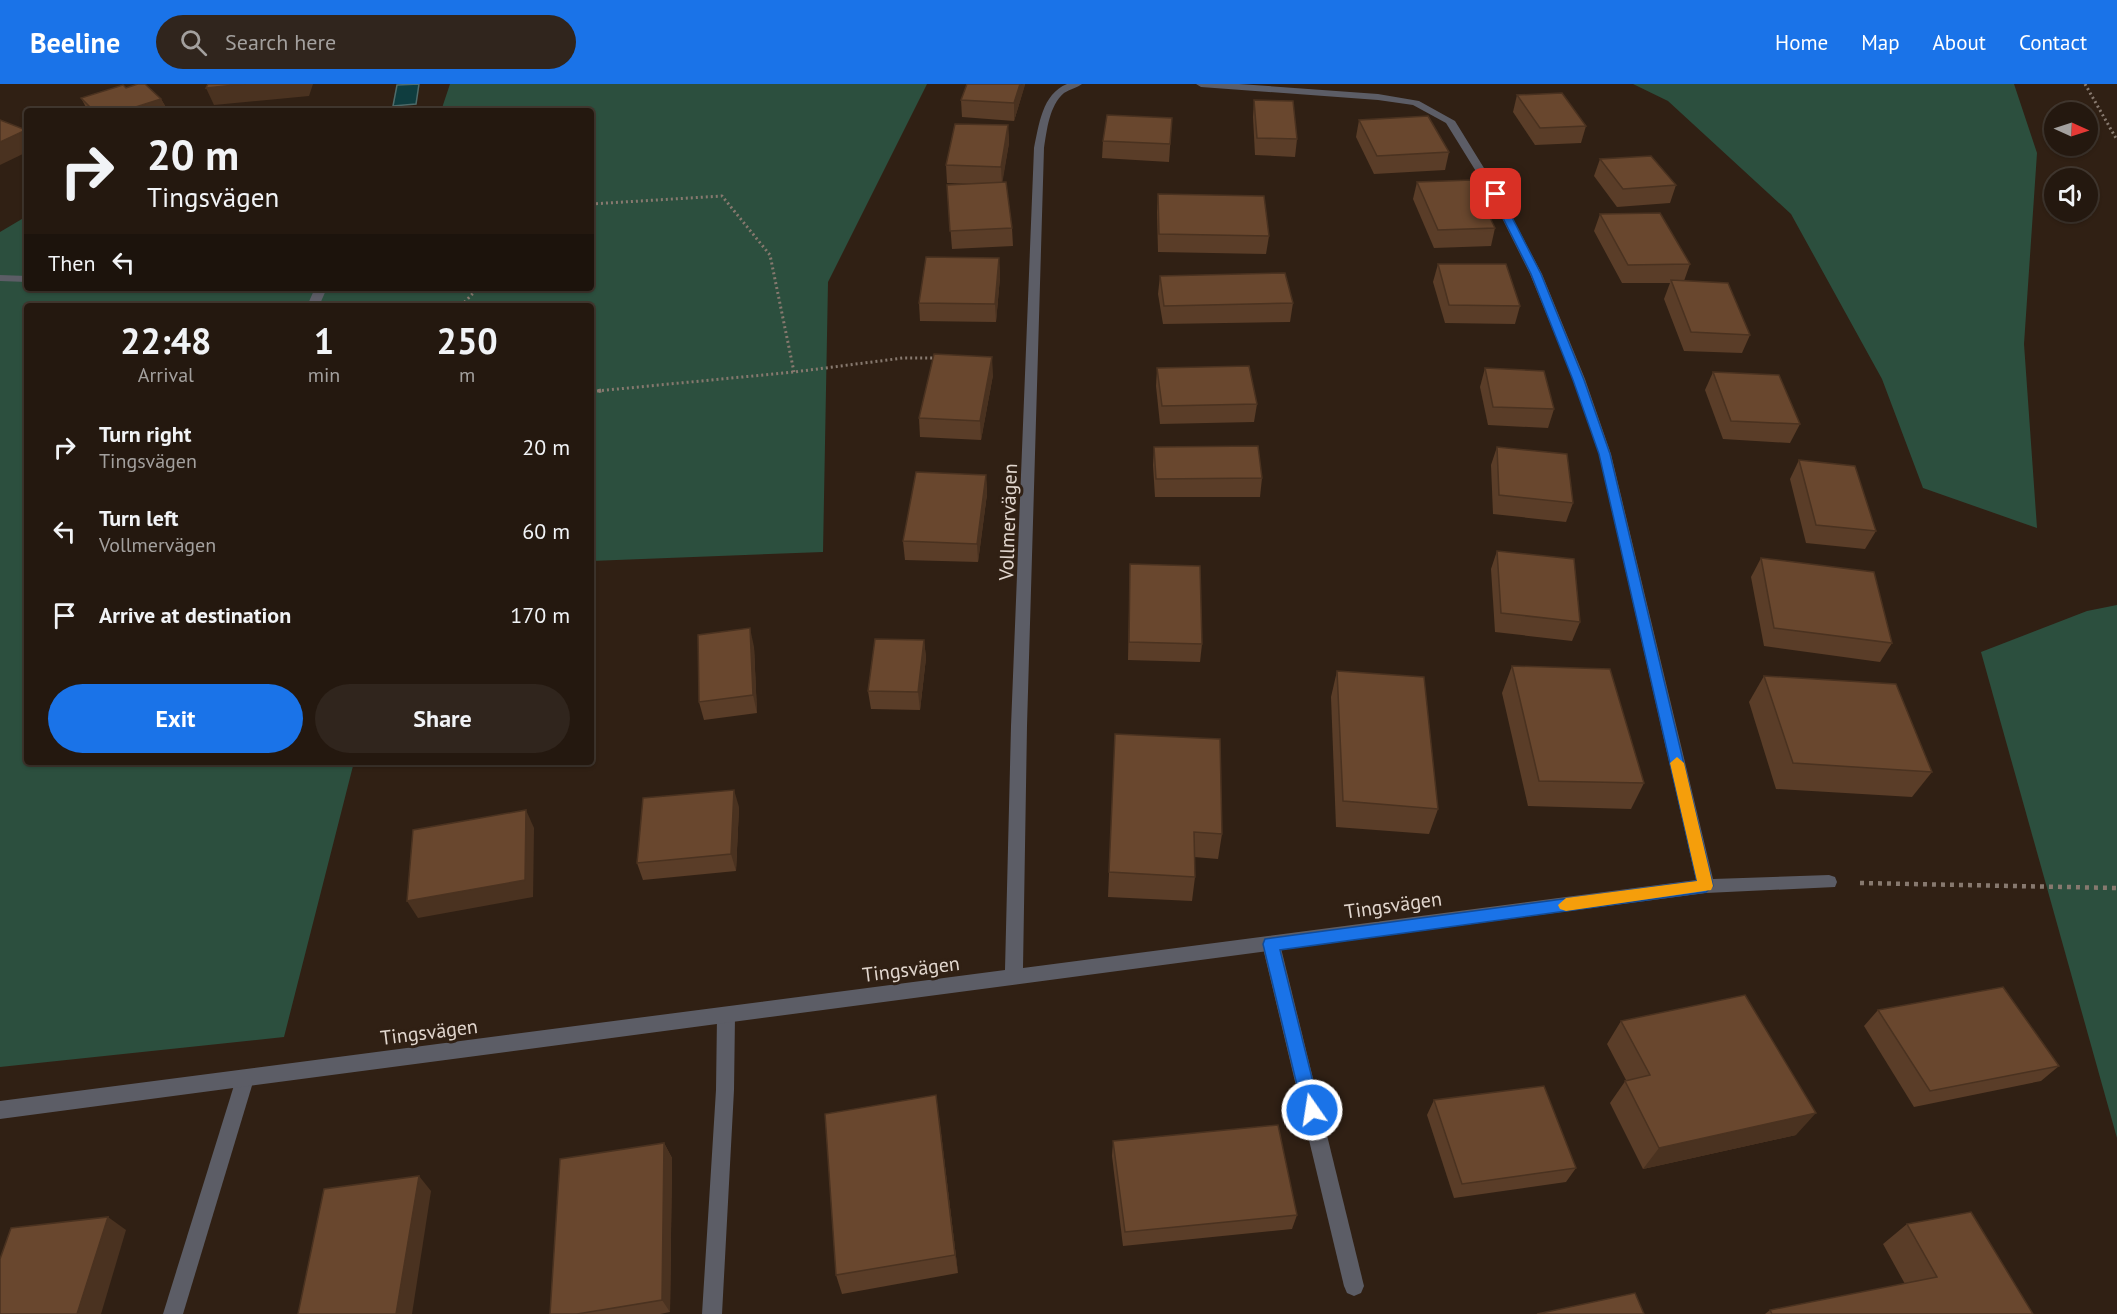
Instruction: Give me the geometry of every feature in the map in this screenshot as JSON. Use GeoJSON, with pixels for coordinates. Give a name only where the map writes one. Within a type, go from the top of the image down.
{"type":"FeatureCollection","features":[{"type":"Feature","properties":{"kind":"street","name":"Vollmervägen"},"geometry":{"type":"LineString","coordinates":[[1014,978],[1019,726],[1039,148],[1048,105],[1069,85],[1077,84]]}},
{"type":"Feature","properties":{"kind":"street"},"geometry":{"type":"LineString","coordinates":[[1201,84],[1378,97],[1416,103],[1450,121],[1484,176],[1536,274],[1579,380],[1605,454],[1706,886]]}},
{"type":"Feature","properties":{"kind":"street"},"geometry":{"type":"LineString","coordinates":[[0,278],[24,279]]}},
{"type":"Feature","properties":{"kind":"street","name":"Tingsvägen"},"geometry":{"type":"LineString","coordinates":[[0,1110],[1706,886],[1829,882]]}},
{"type":"Feature","properties":{"kind":"street"},"geometry":{"type":"LineString","coordinates":[[1270,944],[1354,1286]]}},
{"type":"Feature","properties":{"kind":"street"},"geometry":{"type":"LineString","coordinates":[[712,1314],[725,1090],[726,1016]]}},
{"type":"Feature","properties":{"kind":"street"},"geometry":{"type":"LineString","coordinates":[[173,1314],[245,1079]]}},
{"type":"Feature","properties":{"kind":"path"},"geometry":{"type":"LineString","coordinates":[[2085,84],[2117,140]]}},
{"type":"Feature","properties":{"kind":"path"},"geometry":{"type":"LineString","coordinates":[[594,204],[722,195],[770,255],[794,372]]}},
{"type":"Feature","properties":{"kind":"path"},"geometry":{"type":"LineString","coordinates":[[464,303],[475,291]]}},
{"type":"Feature","properties":{"kind":"path"},"geometry":{"type":"LineString","coordinates":[[594,392],[610,388],[794,372],[903,358],[939,358]]}},
{"type":"Feature","properties":{"kind":"path"},"geometry":{"type":"LineString","coordinates":[[1829,882],[2117,888]]}},
{"type":"Feature","properties":{"kind":"green space"},"geometry":{"type":"Polygon","coordinates":[[[450,84],[927,84],[828,282],[823,552],[594,561],[594,303],[24,303],[24,765],[353,765],[284,1037],[0,1067],[0,232],[24,218],[24,291],[594,291],[594,108],[442,108],[450,84]]]}},
{"type":"Feature","properties":{"kind":"green space"},"geometry":{"type":"Polygon","coordinates":[[[1633,84],[2014,84],[2037,153],[2024,344],[2037,528],[1923,488],[1882,379],[1791,214],[1668,101],[1633,84]]]}},
{"type":"Feature","properties":{"kind":"green space"},"geometry":{"type":"Polygon","coordinates":[[[2117,605],[2117,1138],[1981,652],[2087,611],[2117,605]]]}},
{"type":"Feature","properties":{"kind":"water"},"geometry":{"type":"Polygon","coordinates":[[[419,84],[416,104],[393,106],[397,85],[419,84]]]}},
{"type":"Feature","properties":{"kind":"building"},"geometry":{"type":"Polygon","coordinates":[[[145,84],[161,99],[132,108],[91,108],[81,98],[123,85],[126,88],[145,84]]]}},
{"type":"Feature","properties":{"kind":"building"},"geometry":{"type":"Polygon","coordinates":[[[208,84],[245,84],[206,88],[208,84]]]}},
{"type":"Feature","properties":{"kind":"building"},"geometry":{"type":"Polygon","coordinates":[[[967,84],[1020,84],[1014,103],[961,100],[967,84]]]}},
{"type":"Feature","properties":{"kind":"building"},"geometry":{"type":"Polygon","coordinates":[[[1562,93],[1586,126],[1540,128],[1517,95],[1562,93]]]}},
{"type":"Feature","properties":{"kind":"building"},"geometry":{"type":"Polygon","coordinates":[[[1254,100],[1293,101],[1297,139],[1257,138],[1254,100]]]}},
{"type":"Feature","properties":{"kind":"building"},"geometry":{"type":"Polygon","coordinates":[[[1107,115],[1172,118],[1170,144],[1103,141],[1107,115]]]}},
{"type":"Feature","properties":{"kind":"building"},"geometry":{"type":"Polygon","coordinates":[[[1428,116],[1449,152],[1377,156],[1359,120],[1428,116]]]}},
{"type":"Feature","properties":{"kind":"building"},"geometry":{"type":"Polygon","coordinates":[[[0,120],[24,129],[24,131],[0,142],[0,120]]]}},
{"type":"Feature","properties":{"kind":"building"},"geometry":{"type":"Polygon","coordinates":[[[955,124],[1008,125],[1001,167],[946,165],[955,124]]]}},
{"type":"Feature","properties":{"kind":"building"},"geometry":{"type":"Polygon","coordinates":[[[1651,156],[1676,185],[1623,189],[1600,159],[1651,156]]]}},
{"type":"Feature","properties":{"kind":"building"},"geometry":{"type":"Polygon","coordinates":[[[1472,180],[1495,228],[1438,230],[1417,182],[1472,180]]]}},
{"type":"Feature","properties":{"kind":"building"},"geometry":{"type":"Polygon","coordinates":[[[1006,182],[1012,228],[950,231],[947,185],[1006,182]]]}},
{"type":"Feature","properties":{"kind":"building"},"geometry":{"type":"Polygon","coordinates":[[[1158,194],[1264,196],[1269,236],[1159,234],[1158,194]]]}},
{"type":"Feature","properties":{"kind":"building"},"geometry":{"type":"Polygon","coordinates":[[[1660,213],[1690,264],[1628,265],[1600,214],[1660,213]]]}},
{"type":"Feature","properties":{"kind":"building"},"geometry":{"type":"Polygon","coordinates":[[[926,257],[999,258],[995,304],[919,303],[926,257]]]}},
{"type":"Feature","properties":{"kind":"building"},"geometry":{"type":"Polygon","coordinates":[[[1438,264],[1506,264],[1520,306],[1449,305],[1438,264]]]}},
{"type":"Feature","properties":{"kind":"building"},"geometry":{"type":"Polygon","coordinates":[[[1285,273],[1293,303],[1164,306],[1160,276],[1285,273]]]}},
{"type":"Feature","properties":{"kind":"building"},"geometry":{"type":"Polygon","coordinates":[[[1671,280],[1728,283],[1750,335],[1691,332],[1671,280]]]}},
{"type":"Feature","properties":{"kind":"building"},"geometry":{"type":"Polygon","coordinates":[[[934,354],[992,357],[980,421],[919,418],[934,354]]]}},
{"type":"Feature","properties":{"kind":"building"},"geometry":{"type":"Polygon","coordinates":[[[1249,366],[1257,404],[1162,406],[1157,368],[1249,366]]]}},
{"type":"Feature","properties":{"kind":"building"},"geometry":{"type":"Polygon","coordinates":[[[1485,368],[1544,371],[1554,409],[1493,407],[1485,368]]]}},
{"type":"Feature","properties":{"kind":"building"},"geometry":{"type":"Polygon","coordinates":[[[1713,372],[1779,375],[1800,424],[1731,421],[1713,372]]]}},
{"type":"Feature","properties":{"kind":"building"},"geometry":{"type":"Polygon","coordinates":[[[1258,446],[1262,478],[1156,479],[1154,447],[1258,446]]]}},
{"type":"Feature","properties":{"kind":"building"},"geometry":{"type":"Polygon","coordinates":[[[1497,447],[1567,454],[1573,503],[1499,495],[1497,447]]]}},
{"type":"Feature","properties":{"kind":"building"},"geometry":{"type":"Polygon","coordinates":[[[1799,460],[1855,466],[1876,531],[1816,525],[1799,460]]]}},
{"type":"Feature","properties":{"kind":"building"},"geometry":{"type":"Polygon","coordinates":[[[916,472],[986,475],[977,544],[903,541],[916,472]]]}},
{"type":"Feature","properties":{"kind":"building"},"geometry":{"type":"Polygon","coordinates":[[[1497,551],[1574,559],[1580,622],[1501,613],[1497,551]]]}},
{"type":"Feature","properties":{"kind":"building"},"geometry":{"type":"Polygon","coordinates":[[[1761,558],[1874,572],[1892,643],[1774,628],[1761,558]]]}},
{"type":"Feature","properties":{"kind":"building"},"geometry":{"type":"Polygon","coordinates":[[[1130,564],[1200,566],[1202,644],[1129,642],[1130,564]]]}},
{"type":"Feature","properties":{"kind":"building"},"geometry":{"type":"Polygon","coordinates":[[[750,628],[753,695],[699,702],[698,635],[750,628]]]}},
{"type":"Feature","properties":{"kind":"building"},"geometry":{"type":"Polygon","coordinates":[[[875,639],[924,640],[918,692],[868,691],[875,639]]]}},
{"type":"Feature","properties":{"kind":"building"},"geometry":{"type":"Polygon","coordinates":[[[1512,666],[1610,669],[1644,783],[1539,781],[1512,666]]]}},
{"type":"Feature","properties":{"kind":"building"},"geometry":{"type":"Polygon","coordinates":[[[1337,671],[1424,677],[1438,809],[1343,801],[1337,671]]]}},
{"type":"Feature","properties":{"kind":"building"},"geometry":{"type":"Polygon","coordinates":[[[1764,676],[1896,684],[1932,772],[1793,763],[1764,676]]]}},
{"type":"Feature","properties":{"kind":"building"},"geometry":{"type":"Polygon","coordinates":[[[1115,734],[1220,739],[1222,834],[1194,832],[1195,877],[1109,872],[1115,734]]]}},
{"type":"Feature","properties":{"kind":"building"},"geometry":{"type":"Polygon","coordinates":[[[734,790],[731,854],[637,863],[643,798],[734,790]]]}},
{"type":"Feature","properties":{"kind":"building"},"geometry":{"type":"Polygon","coordinates":[[[526,810],[525,880],[407,901],[413,830],[526,810]]]}},
{"type":"Feature","properties":{"kind":"building"},"geometry":{"type":"Polygon","coordinates":[[[2003,987],[2059,1066],[1930,1091],[1878,1010],[2003,987]]]}},
{"type":"Feature","properties":{"kind":"building"},"geometry":{"type":"Polygon","coordinates":[[[1745,995],[1816,1113],[1659,1148],[1625,1081],[1650,1075],[1621,1021],[1745,995]]]}},
{"type":"Feature","properties":{"kind":"building"},"geometry":{"type":"Polygon","coordinates":[[[1544,1086],[1576,1168],[1462,1184],[1434,1100],[1544,1086]]]}},
{"type":"Feature","properties":{"kind":"building"},"geometry":{"type":"Polygon","coordinates":[[[936,1095],[955,1255],[836,1275],[825,1114],[936,1095]]]}},
{"type":"Feature","properties":{"kind":"building"},"geometry":{"type":"Polygon","coordinates":[[[1278,1125],[1297,1215],[1125,1232],[1113,1141],[1278,1125]]]}},
{"type":"Feature","properties":{"kind":"building"},"geometry":{"type":"Polygon","coordinates":[[[664,1143],[662,1300],[577,1314],[550,1314],[560,1159],[664,1143]]]}},
{"type":"Feature","properties":{"kind":"building"},"geometry":{"type":"Polygon","coordinates":[[[419,1176],[396,1314],[298,1314],[324,1189],[419,1176]]]}},
{"type":"Feature","properties":{"kind":"building"},"geometry":{"type":"Polygon","coordinates":[[[1971,1212],[2033,1314],[1772,1314],[1770,1310],[1937,1277],[1907,1224],[1971,1212]]]}},
{"type":"Feature","properties":{"kind":"building"},"geometry":{"type":"Polygon","coordinates":[[[108,1217],[77,1314],[0,1314],[0,1259],[11,1228],[108,1217]]]}},
{"type":"Feature","properties":{"kind":"building"},"geometry":{"type":"Polygon","coordinates":[[[1635,1293],[1644,1314],[1537,1314],[1635,1293]]]}},
{"type":"Feature","properties":{"kind":"slow traffic"},"geometry":{"type":"LineString","coordinates":[[1566,905],[1706,886],[1677,763]]}},
{"type":"Feature","properties":{"kind":"route"},"geometry":{"type":"LineString","coordinates":[[1312,1110],[1270,944],[1706,886],[1605,454],[1579,380],[1536,274],[1496,194]]}}]}
